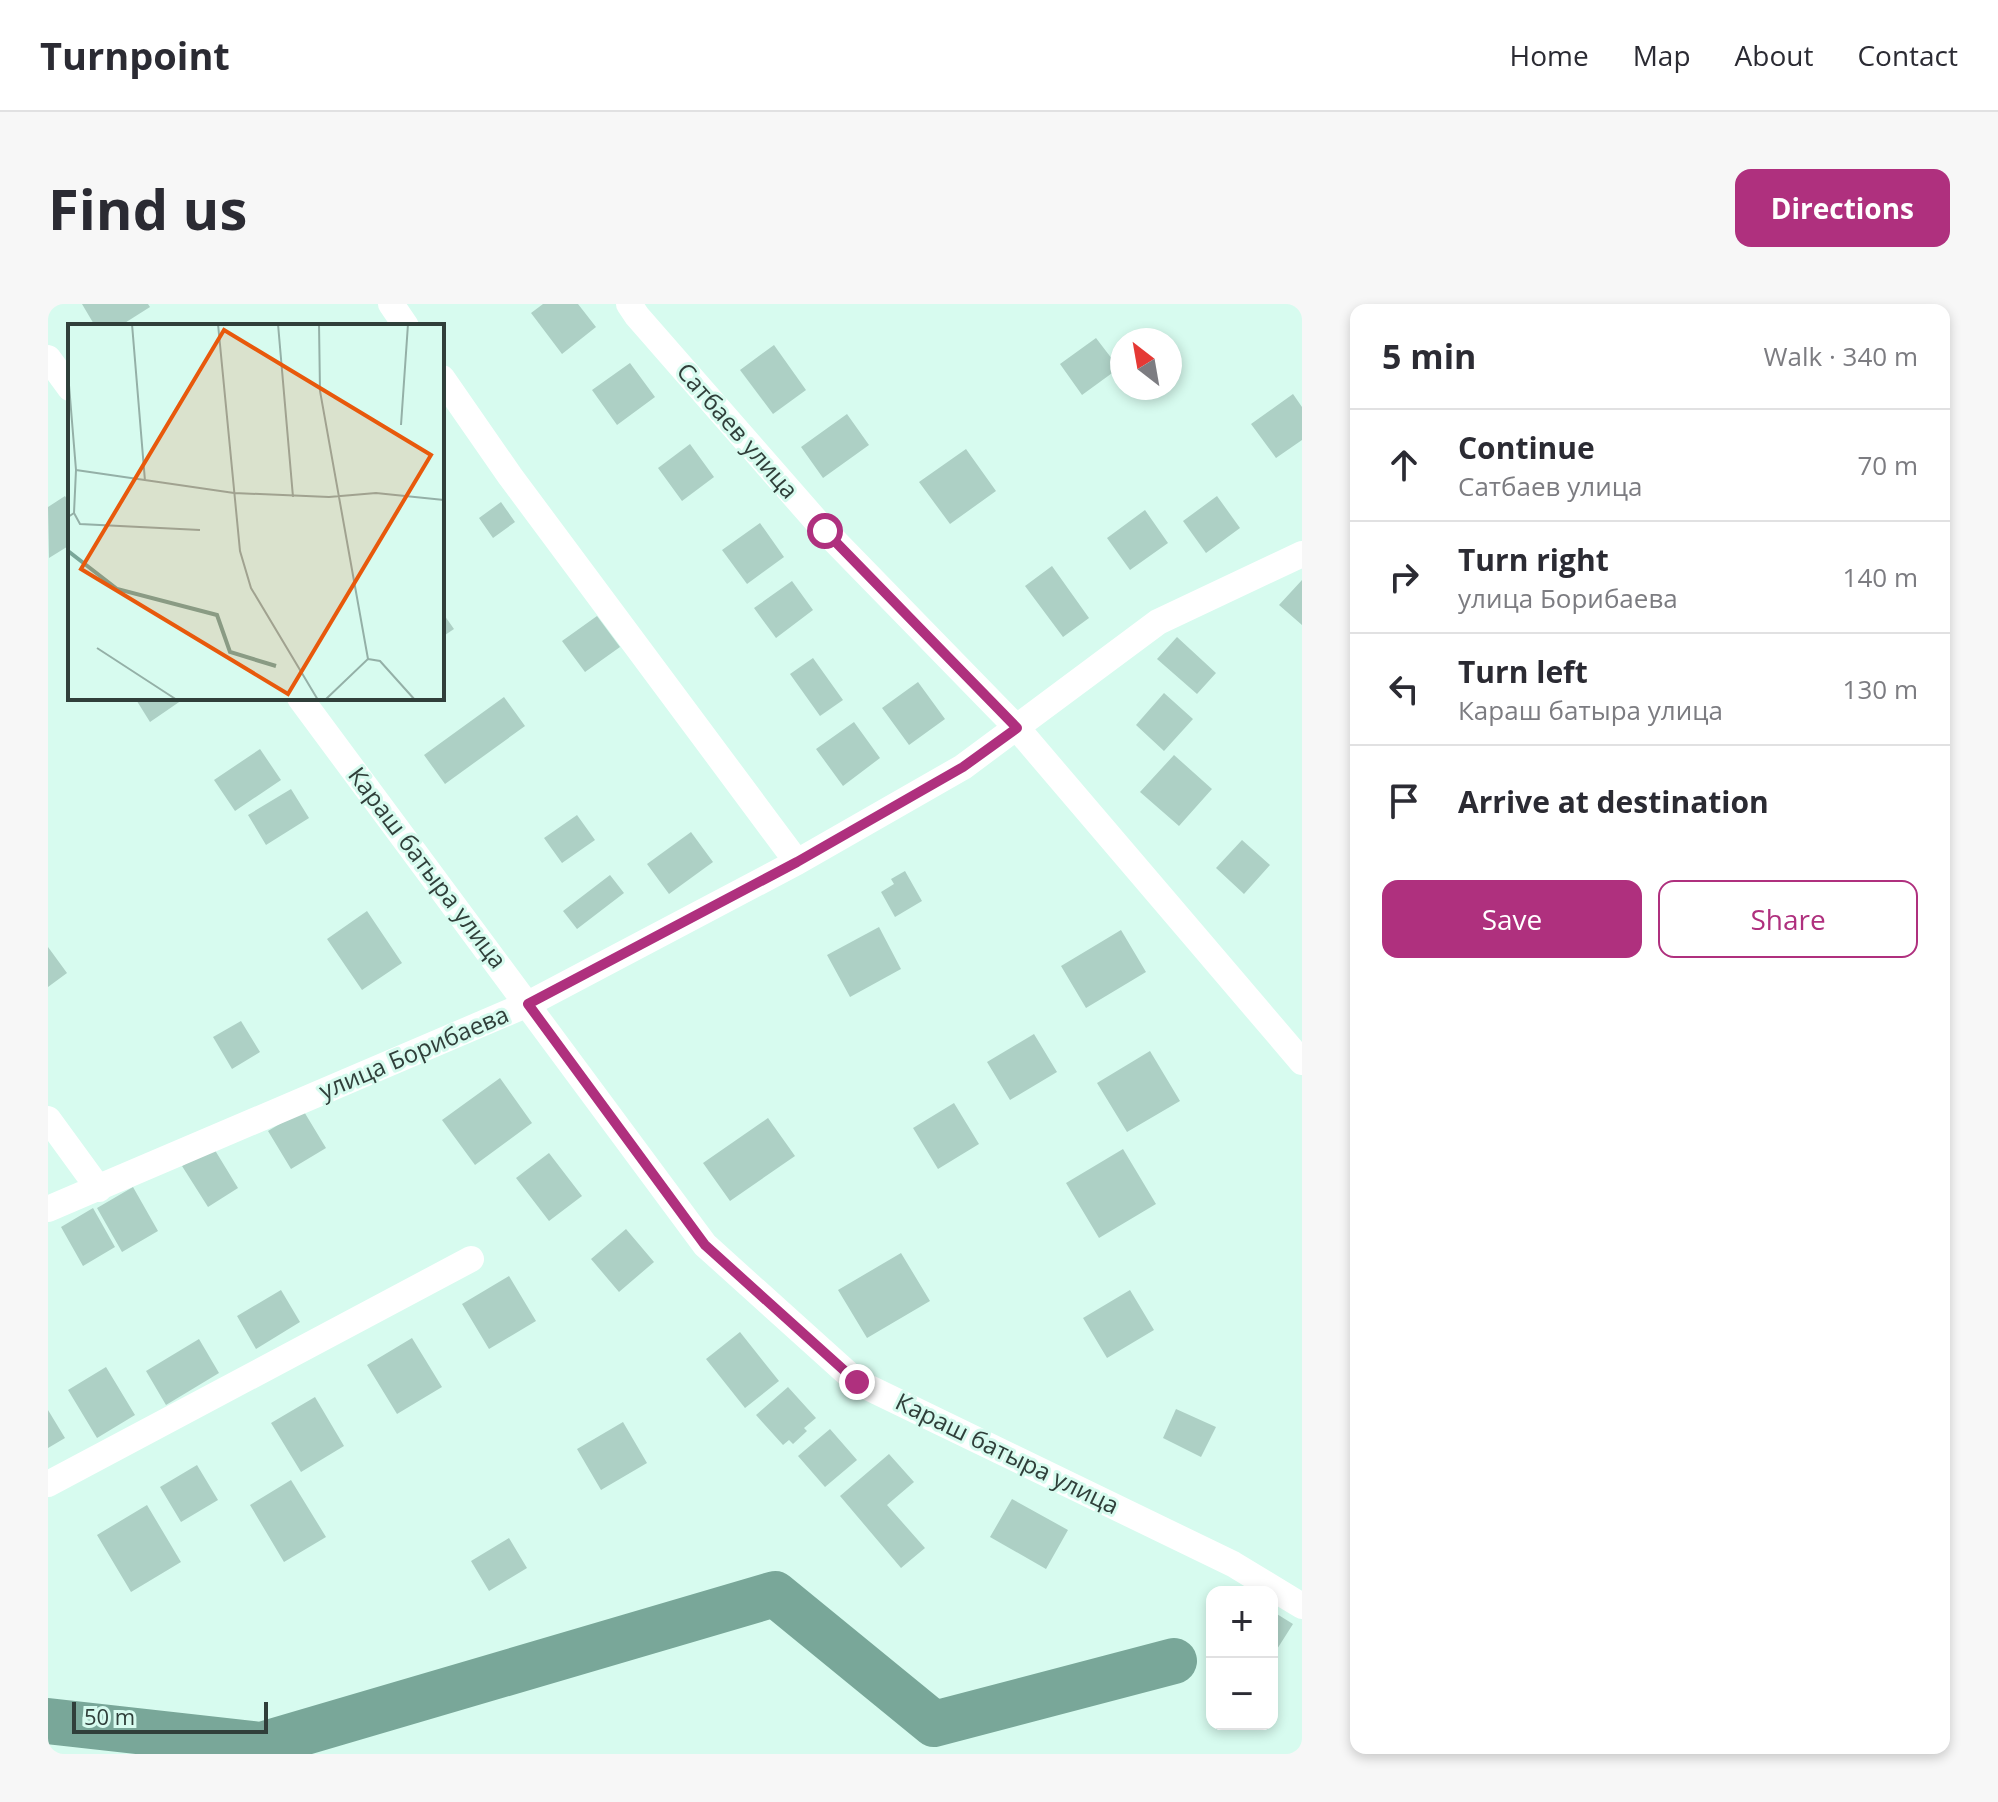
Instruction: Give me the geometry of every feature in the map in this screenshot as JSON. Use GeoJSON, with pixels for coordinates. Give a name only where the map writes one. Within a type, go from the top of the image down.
{"type":"FeatureCollection","features":[{"type":"Feature","properties":{"kind":"street"},"geometry":{"type":"LineString","coordinates":[[391,304],[405,324]]}},
{"type":"Feature","properties":{"kind":"street","name":"Сатбаев улица"},"geometry":{"type":"LineString","coordinates":[[629,304],[825,531],[1017,728],[1302,1062]]}},
{"type":"Feature","properties":{"kind":"street"},"geometry":{"type":"LineString","coordinates":[[48,358],[68,385]]}},
{"type":"Feature","properties":{"kind":"street"},"geometry":{"type":"LineString","coordinates":[[444,381],[510,476],[797,862]]}},
{"type":"Feature","properties":{"kind":"street","name":"улица Борибаева"},"geometry":{"type":"LineString","coordinates":[[48,1209],[528,1004],[797,862],[963,767],[1158,622],[1302,554]]}},
{"type":"Feature","properties":{"kind":"street","name":"Караш батыра улица"},"geometry":{"type":"LineString","coordinates":[[301,700],[705,1245],[857,1382],[1233,1564],[1302,1606]]}},
{"type":"Feature","properties":{"kind":"street"},"geometry":{"type":"LineString","coordinates":[[48,1119],[99,1189]]}},
{"type":"Feature","properties":{"kind":"street"},"geometry":{"type":"LineString","coordinates":[[48,1484],[471,1259]]}},
{"type":"Feature","properties":{"kind":"building"},"geometry":{"type":"Polygon","coordinates":[[[82,304],[148,304],[150,307],[123,324],[94,324],[82,304]]]}},
{"type":"Feature","properties":{"kind":"building"},"geometry":{"type":"Polygon","coordinates":[[[543,304],[578,304],[596,327],[562,354],[531,313],[543,304]]]}},
{"type":"Feature","properties":{"kind":"building"},"geometry":{"type":"Polygon","coordinates":[[[1096,338],[1110,356],[1110,375],[1082,395],[1060,364],[1096,338]]]}},
{"type":"Feature","properties":{"kind":"building"},"geometry":{"type":"Polygon","coordinates":[[[774,345],[806,390],[773,414],[740,370],[774,345]]]}},
{"type":"Feature","properties":{"kind":"building"},"geometry":{"type":"Polygon","coordinates":[[[630,363],[655,397],[617,425],[592,390],[630,363]]]}},
{"type":"Feature","properties":{"kind":"building"},"geometry":{"type":"Polygon","coordinates":[[[1293,394],[1302,407],[1302,440],[1276,458],[1251,424],[1293,394]]]}},
{"type":"Feature","properties":{"kind":"building"},"geometry":{"type":"Polygon","coordinates":[[[847,414],[869,445],[823,478],[801,447],[847,414]]]}},
{"type":"Feature","properties":{"kind":"building"},"geometry":{"type":"Polygon","coordinates":[[[690,444],[714,477],[682,501],[658,468],[690,444]]]}},
{"type":"Feature","properties":{"kind":"building"},"geometry":{"type":"Polygon","coordinates":[[[966,449],[996,491],[950,524],[919,482],[966,449]]]}},
{"type":"Feature","properties":{"kind":"building"},"geometry":{"type":"Polygon","coordinates":[[[65,496],[68,501],[68,546],[49,558],[48,507],[65,496]]]}},
{"type":"Feature","properties":{"kind":"building"},"geometry":{"type":"Polygon","coordinates":[[[1217,496],[1240,528],[1206,553],[1183,521],[1217,496]]]}},
{"type":"Feature","properties":{"kind":"building"},"geometry":{"type":"Polygon","coordinates":[[[501,502],[515,522],[493,538],[479,518],[501,502]]]}},
{"type":"Feature","properties":{"kind":"building"},"geometry":{"type":"Polygon","coordinates":[[[1145,510],[1168,543],[1130,570],[1107,538],[1145,510]]]}},
{"type":"Feature","properties":{"kind":"building"},"geometry":{"type":"Polygon","coordinates":[[[760,523],[784,557],[747,584],[722,550],[760,523]]]}},
{"type":"Feature","properties":{"kind":"building"},"geometry":{"type":"Polygon","coordinates":[[[1052,566],[1089,618],[1063,637],[1025,586],[1052,566]]]}},
{"type":"Feature","properties":{"kind":"building"},"geometry":{"type":"Polygon","coordinates":[[[1302,580],[1302,625],[1279,605],[1302,580]]]}},
{"type":"Feature","properties":{"kind":"building"},"geometry":{"type":"Polygon","coordinates":[[[792,581],[813,610],[776,638],[754,608],[792,581]]]}},
{"type":"Feature","properties":{"kind":"building"},"geometry":{"type":"Polygon","coordinates":[[[444,615],[454,629],[444,636],[444,615]]]}},
{"type":"Feature","properties":{"kind":"building"},"geometry":{"type":"Polygon","coordinates":[[[597,616],[620,647],[585,672],[562,641],[597,616]]]}},
{"type":"Feature","properties":{"kind":"building"},"geometry":{"type":"Polygon","coordinates":[[[1177,637],[1216,673],[1197,694],[1157,659],[1177,637]]]}},
{"type":"Feature","properties":{"kind":"building"},"geometry":{"type":"Polygon","coordinates":[[[813,658],[843,700],[820,716],[790,674],[813,658]]]}},
{"type":"Feature","properties":{"kind":"building"},"geometry":{"type":"Polygon","coordinates":[[[918,682],[945,719],[909,745],[882,708],[918,682]]]}},
{"type":"Feature","properties":{"kind":"building"},"geometry":{"type":"Polygon","coordinates":[[[1164,693],[1193,719],[1164,751],[1136,725],[1164,693]]]}},
{"type":"Feature","properties":{"kind":"building"},"geometry":{"type":"Polygon","coordinates":[[[504,697],[525,726],[445,784],[424,755],[504,697]]]}},
{"type":"Feature","properties":{"kind":"building"},"geometry":{"type":"Polygon","coordinates":[[[136,700],[182,700],[150,722],[136,700]]]}},
{"type":"Feature","properties":{"kind":"building"},"geometry":{"type":"Polygon","coordinates":[[[854,722],[880,758],[843,786],[816,749],[854,722]]]}},
{"type":"Feature","properties":{"kind":"building"},"geometry":{"type":"Polygon","coordinates":[[[260,749],[281,780],[235,811],[214,780],[260,749]]]}},
{"type":"Feature","properties":{"kind":"building"},"geometry":{"type":"Polygon","coordinates":[[[1174,755],[1212,789],[1179,826],[1140,792],[1174,755]]]}},
{"type":"Feature","properties":{"kind":"building"},"geometry":{"type":"Polygon","coordinates":[[[291,789],[309,818],[266,845],[248,815],[291,789]]]}},
{"type":"Feature","properties":{"kind":"building"},"geometry":{"type":"Polygon","coordinates":[[[577,815],[595,840],[562,863],[544,838],[577,815]]]}},
{"type":"Feature","properties":{"kind":"building"},"geometry":{"type":"Polygon","coordinates":[[[691,832],[713,862],[669,894],[647,864],[691,832]]]}},
{"type":"Feature","properties":{"kind":"building"},"geometry":{"type":"Polygon","coordinates":[[[1242,840],[1270,865],[1244,894],[1216,868],[1242,840]]]}},
{"type":"Feature","properties":{"kind":"building"},"geometry":{"type":"Polygon","coordinates":[[[905,871],[922,901],[895,917],[881,892],[894,884],[891,879],[905,871]]]}},
{"type":"Feature","properties":{"kind":"building"},"geometry":{"type":"Polygon","coordinates":[[[610,875],[624,893],[577,929],[563,911],[610,875]]]}},
{"type":"Feature","properties":{"kind":"building"},"geometry":{"type":"Polygon","coordinates":[[[367,911],[402,963],[362,990],[327,939],[367,911]]]}},
{"type":"Feature","properties":{"kind":"building"},"geometry":{"type":"Polygon","coordinates":[[[879,927],[901,969],[850,997],[827,955],[879,927]]]}},
{"type":"Feature","properties":{"kind":"building"},"geometry":{"type":"Polygon","coordinates":[[[1121,930],[1146,972],[1086,1008],[1061,966],[1121,930]]]}},
{"type":"Feature","properties":{"kind":"building"},"geometry":{"type":"Polygon","coordinates":[[[48,947],[67,973],[48,987],[48,947]]]}},
{"type":"Feature","properties":{"kind":"building"},"geometry":{"type":"Polygon","coordinates":[[[241,1021],[260,1052],[232,1069],[213,1037],[241,1021]]]}},
{"type":"Feature","properties":{"kind":"building"},"geometry":{"type":"Polygon","coordinates":[[[1034,1034],[1057,1072],[1010,1100],[987,1062],[1034,1034]]]}},
{"type":"Feature","properties":{"kind":"building"},"geometry":{"type":"Polygon","coordinates":[[[1150,1051],[1180,1101],[1127,1132],[1097,1083],[1150,1051]]]}},
{"type":"Feature","properties":{"kind":"building"},"geometry":{"type":"Polygon","coordinates":[[[500,1078],[532,1123],[475,1165],[442,1120],[500,1078]]]}},
{"type":"Feature","properties":{"kind":"building"},"geometry":{"type":"Polygon","coordinates":[[[954,1103],[979,1144],[938,1169],[913,1128],[954,1103]]]}},
{"type":"Feature","properties":{"kind":"building"},"geometry":{"type":"Polygon","coordinates":[[[303,1110],[326,1148],[291,1169],[268,1131],[303,1110]]]}},
{"type":"Feature","properties":{"kind":"building"},"geometry":{"type":"Polygon","coordinates":[[[768,1118],[795,1156],[730,1201],[703,1163],[768,1118]]]}},
{"type":"Feature","properties":{"kind":"building"},"geometry":{"type":"Polygon","coordinates":[[[213,1147],[238,1188],[208,1207],[182,1166],[213,1147]]]}},
{"type":"Feature","properties":{"kind":"building"},"geometry":{"type":"Polygon","coordinates":[[[1123,1149],[1156,1204],[1099,1238],[1066,1183],[1123,1149]]]}},
{"type":"Feature","properties":{"kind":"building"},"geometry":{"type":"Polygon","coordinates":[[[549,1153],[582,1196],[549,1221],[516,1178],[549,1153]]]}},
{"type":"Feature","properties":{"kind":"building"},"geometry":{"type":"Polygon","coordinates":[[[133,1187],[158,1231],[122,1252],[97,1208],[133,1187]]]}},
{"type":"Feature","properties":{"kind":"building"},"geometry":{"type":"Polygon","coordinates":[[[93,1208],[115,1247],[83,1266],[61,1227],[93,1208]]]}},
{"type":"Feature","properties":{"kind":"building"},"geometry":{"type":"Polygon","coordinates":[[[626,1229],[654,1262],[619,1292],[591,1259],[626,1229]]]}},
{"type":"Feature","properties":{"kind":"building"},"geometry":{"type":"Polygon","coordinates":[[[901,1253],[930,1301],[867,1338],[838,1290],[901,1253]]]}},
{"type":"Feature","properties":{"kind":"building"},"geometry":{"type":"Polygon","coordinates":[[[509,1276],[536,1321],[489,1349],[462,1304],[509,1276]]]}},
{"type":"Feature","properties":{"kind":"building"},"geometry":{"type":"Polygon","coordinates":[[[281,1290],[300,1322],[256,1349],[237,1316],[281,1290]]]}},
{"type":"Feature","properties":{"kind":"building"},"geometry":{"type":"Polygon","coordinates":[[[1130,1290],[1154,1330],[1107,1358],[1083,1318],[1130,1290]]]}},
{"type":"Feature","properties":{"kind":"building"},"geometry":{"type":"Polygon","coordinates":[[[740,1332],[779,1381],[745,1408],[706,1359],[740,1332]]]}},
{"type":"Feature","properties":{"kind":"building"},"geometry":{"type":"Polygon","coordinates":[[[412,1338],[442,1387],[397,1414],[367,1365],[412,1338]]]}},
{"type":"Feature","properties":{"kind":"building"},"geometry":{"type":"Polygon","coordinates":[[[199,1339],[219,1373],[166,1405],[146,1371],[199,1339]]]}},
{"type":"Feature","properties":{"kind":"building"},"geometry":{"type":"Polygon","coordinates":[[[106,1367],[135,1415],[97,1438],[68,1390],[106,1367]]]}},
{"type":"Feature","properties":{"kind":"building"},"geometry":{"type":"Polygon","coordinates":[[[788,1387],[816,1418],[793,1444],[789,1440],[783,1445],[756,1415],[788,1387]]]}},
{"type":"Feature","properties":{"kind":"building"},"geometry":{"type":"Polygon","coordinates":[[[315,1397],[344,1446],[301,1472],[271,1423],[315,1397]]]}},
{"type":"Feature","properties":{"kind":"building"},"geometry":{"type":"Polygon","coordinates":[[[1176,1409],[1216,1427],[1201,1457],[1163,1438],[1176,1409]]]}},
{"type":"Feature","properties":{"kind":"building"},"geometry":{"type":"Polygon","coordinates":[[[48,1410],[65,1438],[48,1448],[48,1410]]]}},
{"type":"Feature","properties":{"kind":"building"},"geometry":{"type":"Polygon","coordinates":[[[623,1422],[647,1463],[601,1490],[577,1449],[623,1422]]]}},
{"type":"Feature","properties":{"kind":"building"},"geometry":{"type":"Polygon","coordinates":[[[830,1429],[857,1460],[825,1487],[798,1456],[830,1429]]]}},
{"type":"Feature","properties":{"kind":"building"},"geometry":{"type":"Polygon","coordinates":[[[889,1454],[914,1482],[887,1505],[925,1548],[901,1568],[840,1496],[889,1454]]]}},
{"type":"Feature","properties":{"kind":"building"},"geometry":{"type":"Polygon","coordinates":[[[197,1465],[218,1500],[181,1522],[160,1487],[197,1465]]]}},
{"type":"Feature","properties":{"kind":"building"},"geometry":{"type":"Polygon","coordinates":[[[291,1480],[326,1537],[284,1562],[250,1505],[291,1480]]]}},
{"type":"Feature","properties":{"kind":"building"},"geometry":{"type":"Polygon","coordinates":[[[1012,1499],[1068,1530],[1046,1569],[990,1537],[1012,1499]]]}},
{"type":"Feature","properties":{"kind":"building"},"geometry":{"type":"Polygon","coordinates":[[[147,1505],[181,1562],[131,1592],[97,1535],[147,1505]]]}},
{"type":"Feature","properties":{"kind":"building"},"geometry":{"type":"Polygon","coordinates":[[[509,1538],[527,1568],[489,1591],[471,1561],[509,1538]]]}},
{"type":"Feature","properties":{"kind":"building"},"geometry":{"type":"Polygon","coordinates":[[[1278,1615],[1293,1624],[1278,1648],[1278,1615]]]}},
{"type":"Feature","properties":{"kind":"waterway"},"geometry":{"type":"LineString","coordinates":[[48,1721],[261,1745],[775,1594],[934,1724],[1174,1661]]}},
{"type":"Feature","properties":{"kind":"route"},"geometry":{"type":"LineString","coordinates":[[825,531],[1017,728],[963,767],[797,862],[528,1004],[705,1245],[857,1382]]}}]}
